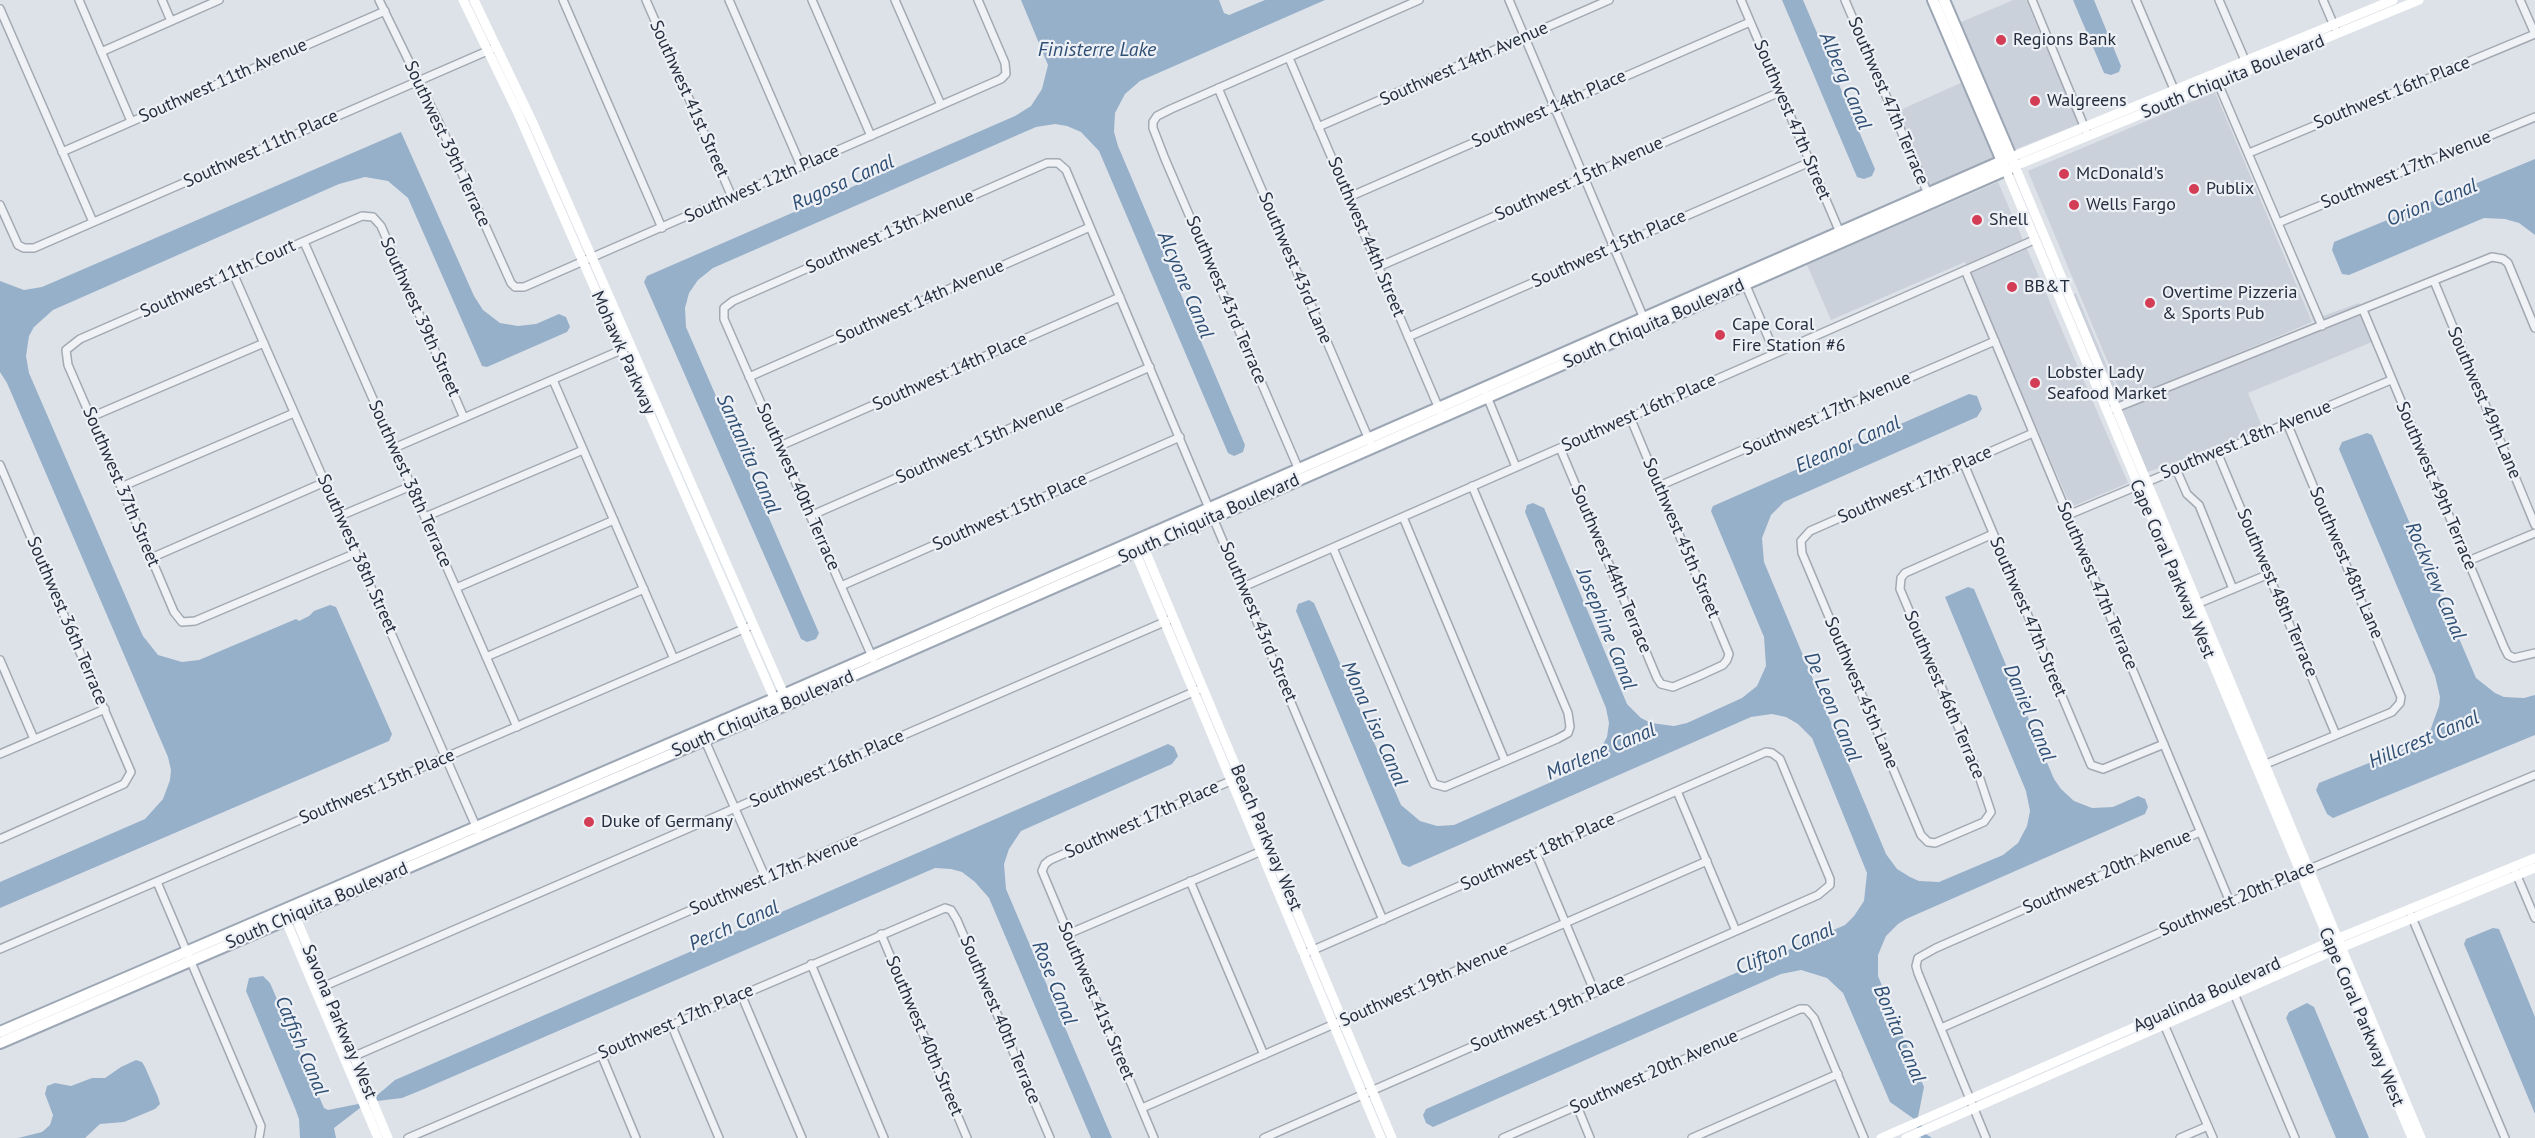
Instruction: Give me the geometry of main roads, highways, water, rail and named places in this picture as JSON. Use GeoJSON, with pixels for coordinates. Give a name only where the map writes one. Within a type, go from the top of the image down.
{"type":"FeatureCollection","features":[{"type":"Feature","properties":{"kind":"main road"},"geometry":{"type":"LineString","coordinates":[[1934,0],[1943,11],[1960,51],[1968,56]]}},
{"type":"Feature","properties":{"kind":"main road","name":"Cape Coral Parkway West"},"geometry":{"type":"LineString","coordinates":[[1934,0],[2008,164]]}},
{"type":"Feature","properties":{"kind":"main road","name":"Cape Coral Parkway West"},"geometry":{"type":"LineString","coordinates":[[1944,0],[1968,56],[2008,164]]}},
{"type":"Feature","properties":{"kind":"main road","name":"South Chiquita Boulevard"},"geometry":{"type":"LineString","coordinates":[[0,1043],[32,1024],[874,661],[2008,164]]}},
{"type":"Feature","properties":{"kind":"main road","name":"South Chiquita Boulevard"},"geometry":{"type":"LineString","coordinates":[[0,1032],[32,1024]]}},
{"type":"Feature","properties":{"kind":"water","name":"Finisterre Lake"},"geometry":{"type":"Polygon","coordinates":[[[1021,0],[1219,0],[1224,13],[1229,15],[1265,0],[1325,0],[1140,81],[1125,94],[1115,113],[1114,132],[1118,146],[1245,445],[1243,452],[1234,456],[1228,453],[1099,151],[1081,132],[1067,126],[1055,124],[1036,127],[713,268],[698,280],[689,293],[685,308],[686,327],[819,633],[816,639],[807,642],[801,639],[644,282],[647,276],[1015,116],[1031,106],[1042,89],[1048,65],[1021,0]]]}},
{"type":"Feature","properties":{"kind":"water"},"geometry":{"type":"Polygon","coordinates":[[[1782,0],[1803,0],[1875,169],[1872,176],[1864,179],[1857,177],[1782,0]]]}},
{"type":"Feature","properties":{"kind":"water"},"geometry":{"type":"Polygon","coordinates":[[[2073,0],[2094,0],[2121,66],[2119,72],[2111,75],[2104,73],[2073,0]]]}},
{"type":"Feature","properties":{"kind":"water"},"geometry":{"type":"Polygon","coordinates":[[[401,132],[474,296],[483,310],[500,323],[518,326],[536,324],[559,314],[566,317],[570,327],[567,332],[487,367],[482,366],[408,198],[388,181],[365,177],[339,184],[53,310],[34,327],[29,336],[26,356],[29,373],[137,623],[143,636],[158,655],[182,662],[199,660],[296,619],[299,621],[314,611],[330,605],[336,607],[392,734],[389,741],[0,908],[0,882],[145,819],[163,799],[171,770],[168,757],[7,383],[0,372],[0,281],[24,290],[42,287],[401,132]]]}},
{"type":"Feature","properties":{"kind":"water","name":"Orion Canal"},"geometry":{"type":"Polygon","coordinates":[[[2535,159],[2535,235],[2519,223],[2505,219],[2484,218],[2349,275],[2342,274],[2332,250],[2334,242],[2535,159]]]}},
{"type":"Feature","properties":{"kind":"water"},"geometry":{"type":"Polygon","coordinates":[[[1969,394],[1977,396],[1982,409],[1977,417],[1784,502],[1771,515],[1762,538],[1764,562],[1886,854],[1897,869],[1919,881],[1939,882],[2003,855],[2018,843],[2027,826],[2030,811],[2026,791],[1945,597],[1968,587],[1974,589],[2054,779],[2061,789],[2074,801],[2092,808],[2113,807],[2138,796],[2145,799],[2148,807],[2145,814],[1906,919],[1886,936],[1878,955],[1878,976],[1924,1087],[1918,1117],[1926,1134],[1932,1138],[1921,1138],[1914,1119],[1890,1102],[1843,993],[1827,978],[1801,970],[1781,974],[1433,1127],[1426,1123],[1423,1115],[1426,1109],[1845,925],[1864,901],[1867,873],[1812,738],[1798,724],[1786,717],[1772,714],[1751,717],[1409,867],[1402,864],[1296,611],[1298,604],[1309,600],[1314,603],[1401,805],[1420,821],[1437,826],[1454,825],[1583,768],[1597,756],[1607,737],[1609,723],[1606,708],[1525,512],[1527,505],[1533,503],[1544,508],[1627,704],[1641,718],[1651,723],[1674,726],[1687,723],[1742,698],[1757,686],[1766,666],[1764,637],[1711,511],[1713,506],[1969,394]]]}},
{"type":"Feature","properties":{"kind":"water","name":"Hillcrest Canal"},"geometry":{"type":"Polygon","coordinates":[[[2367,433],[2372,435],[2476,678],[2504,697],[2524,698],[2535,695],[2535,735],[2333,818],[2327,814],[2316,790],[2319,783],[2414,745],[2430,731],[2440,697],[2435,676],[2339,449],[2342,442],[2367,433]]]}},
{"type":"Feature","properties":{"kind":"water"},"geometry":{"type":"Polygon","coordinates":[[[1168,744],[1174,747],[1178,756],[1172,764],[1021,831],[1009,849],[1004,864],[1006,889],[1112,1138],[1091,1138],[989,898],[975,882],[962,872],[951,869],[935,868],[424,1089],[402,1098],[377,1101],[360,1108],[334,1128],[336,1138],[300,1138],[299,1119],[295,1108],[246,991],[249,978],[263,976],[270,983],[324,1108],[328,1110],[358,1104],[375,1097],[395,1080],[1168,744]]]}},
{"type":"Feature","properties":{"kind":"water"},"geometry":{"type":"Polygon","coordinates":[[[2493,928],[2499,929],[2535,1017],[2535,1114],[2464,944],[2466,939],[2493,928]]]}},
{"type":"Feature","properties":{"kind":"water"},"geometry":{"type":"Polygon","coordinates":[[[2307,1003],[2314,1007],[2369,1138],[2336,1138],[2286,1018],[2289,1012],[2307,1003]]]}},
{"type":"Feature","properties":{"kind":"water"},"geometry":{"type":"Polygon","coordinates":[[[136,1060],[142,1062],[145,1067],[158,1097],[160,1104],[155,1109],[124,1122],[100,1124],[85,1138],[18,1138],[42,1132],[50,1125],[53,1115],[45,1094],[47,1086],[55,1083],[71,1086],[92,1078],[105,1078],[136,1060]]]}},
{"type":"Feature","properties":{"kind":"place","name":"Regions Bank"},"geometry":{"type":"Point","coordinates":[2001,40]}},
{"type":"Feature","properties":{"kind":"place","name":"Walgreens"},"geometry":{"type":"Point","coordinates":[2035,101]}},
{"type":"Feature","properties":{"kind":"place","name":"McDonald's"},"geometry":{"type":"Point","coordinates":[2064,174]}},
{"type":"Feature","properties":{"kind":"place","name":"Publix"},"geometry":{"type":"Point","coordinates":[2194,189]}},
{"type":"Feature","properties":{"kind":"place","name":"Wells Fargo"},"geometry":{"type":"Point","coordinates":[2074,205]}},
{"type":"Feature","properties":{"kind":"place","name":"Shell"},"geometry":{"type":"Point","coordinates":[1977,220]}},
{"type":"Feature","properties":{"kind":"place","name":"BB&T"},"geometry":{"type":"Point","coordinates":[2012,287]}},
{"type":"Feature","properties":{"kind":"place","name":"Overtime Pizzeria & Sports Pub"},"geometry":{"type":"Point","coordinates":[2150,303]}},
{"type":"Feature","properties":{"kind":"place","name":"Cape Coral Fire Station #6"},"geometry":{"type":"Point","coordinates":[1720,335]}},
{"type":"Feature","properties":{"kind":"place","name":"Lobster Lady Seafood Market"},"geometry":{"type":"Point","coordinates":[2035,383]}},
{"type":"Feature","properties":{"kind":"place","name":"Duke of Germany"},"geometry":{"type":"Point","coordinates":[589,822]}},
{"type":"Feature","properties":{"kind":"water label","name":"Alberg Canal"},"geometry":{"type":"Point","coordinates":[1845,81]}},
{"type":"Feature","properties":{"kind":"water label","name":"Rugosa Canal"},"geometry":{"type":"Point","coordinates":[843,183]}},
{"type":"Feature","properties":{"kind":"water label","name":"Alcyone Canal"},"geometry":{"type":"Point","coordinates":[1185,285]}},
{"type":"Feature","properties":{"kind":"water label","name":"Eleanor Canal"},"geometry":{"type":"Point","coordinates":[1848,445]}},
{"type":"Feature","properties":{"kind":"water label","name":"Santanita Canal"},"geometry":{"type":"Point","coordinates":[748,454]}},
{"type":"Feature","properties":{"kind":"water label","name":"Rockview Canal"},"geometry":{"type":"Point","coordinates":[2435,581]}},
{"type":"Feature","properties":{"kind":"water label","name":"Josephine Canal"},"geometry":{"type":"Point","coordinates":[1606,629]}},
{"type":"Feature","properties":{"kind":"water label","name":"De Leon Canal"},"geometry":{"type":"Point","coordinates":[1832,707]}},
{"type":"Feature","properties":{"kind":"water label","name":"Daniel Canal"},"geometry":{"type":"Point","coordinates":[2029,713]}},
{"type":"Feature","properties":{"kind":"water label","name":"Mona Lisa Canal"},"geometry":{"type":"Point","coordinates":[1374,724]}},
{"type":"Feature","properties":{"kind":"water label","name":"Marlene Canal"},"geometry":{"type":"Point","coordinates":[1601,752]}},
{"type":"Feature","properties":{"kind":"water label","name":"Perch Canal"},"geometry":{"type":"Point","coordinates":[734,926]}},
{"type":"Feature","properties":{"kind":"water label","name":"Clifton Canal"},"geometry":{"type":"Point","coordinates":[1785,949]}},
{"type":"Feature","properties":{"kind":"water label","name":"Rose Canal"},"geometry":{"type":"Point","coordinates":[1054,983]}},
{"type":"Feature","properties":{"kind":"water label","name":"Bonita Canal"},"geometry":{"type":"Point","coordinates":[1899,1034]}},
{"type":"Feature","properties":{"kind":"water label","name":"Catfish Canal"},"geometry":{"type":"Point","coordinates":[301,1046]}}]}
